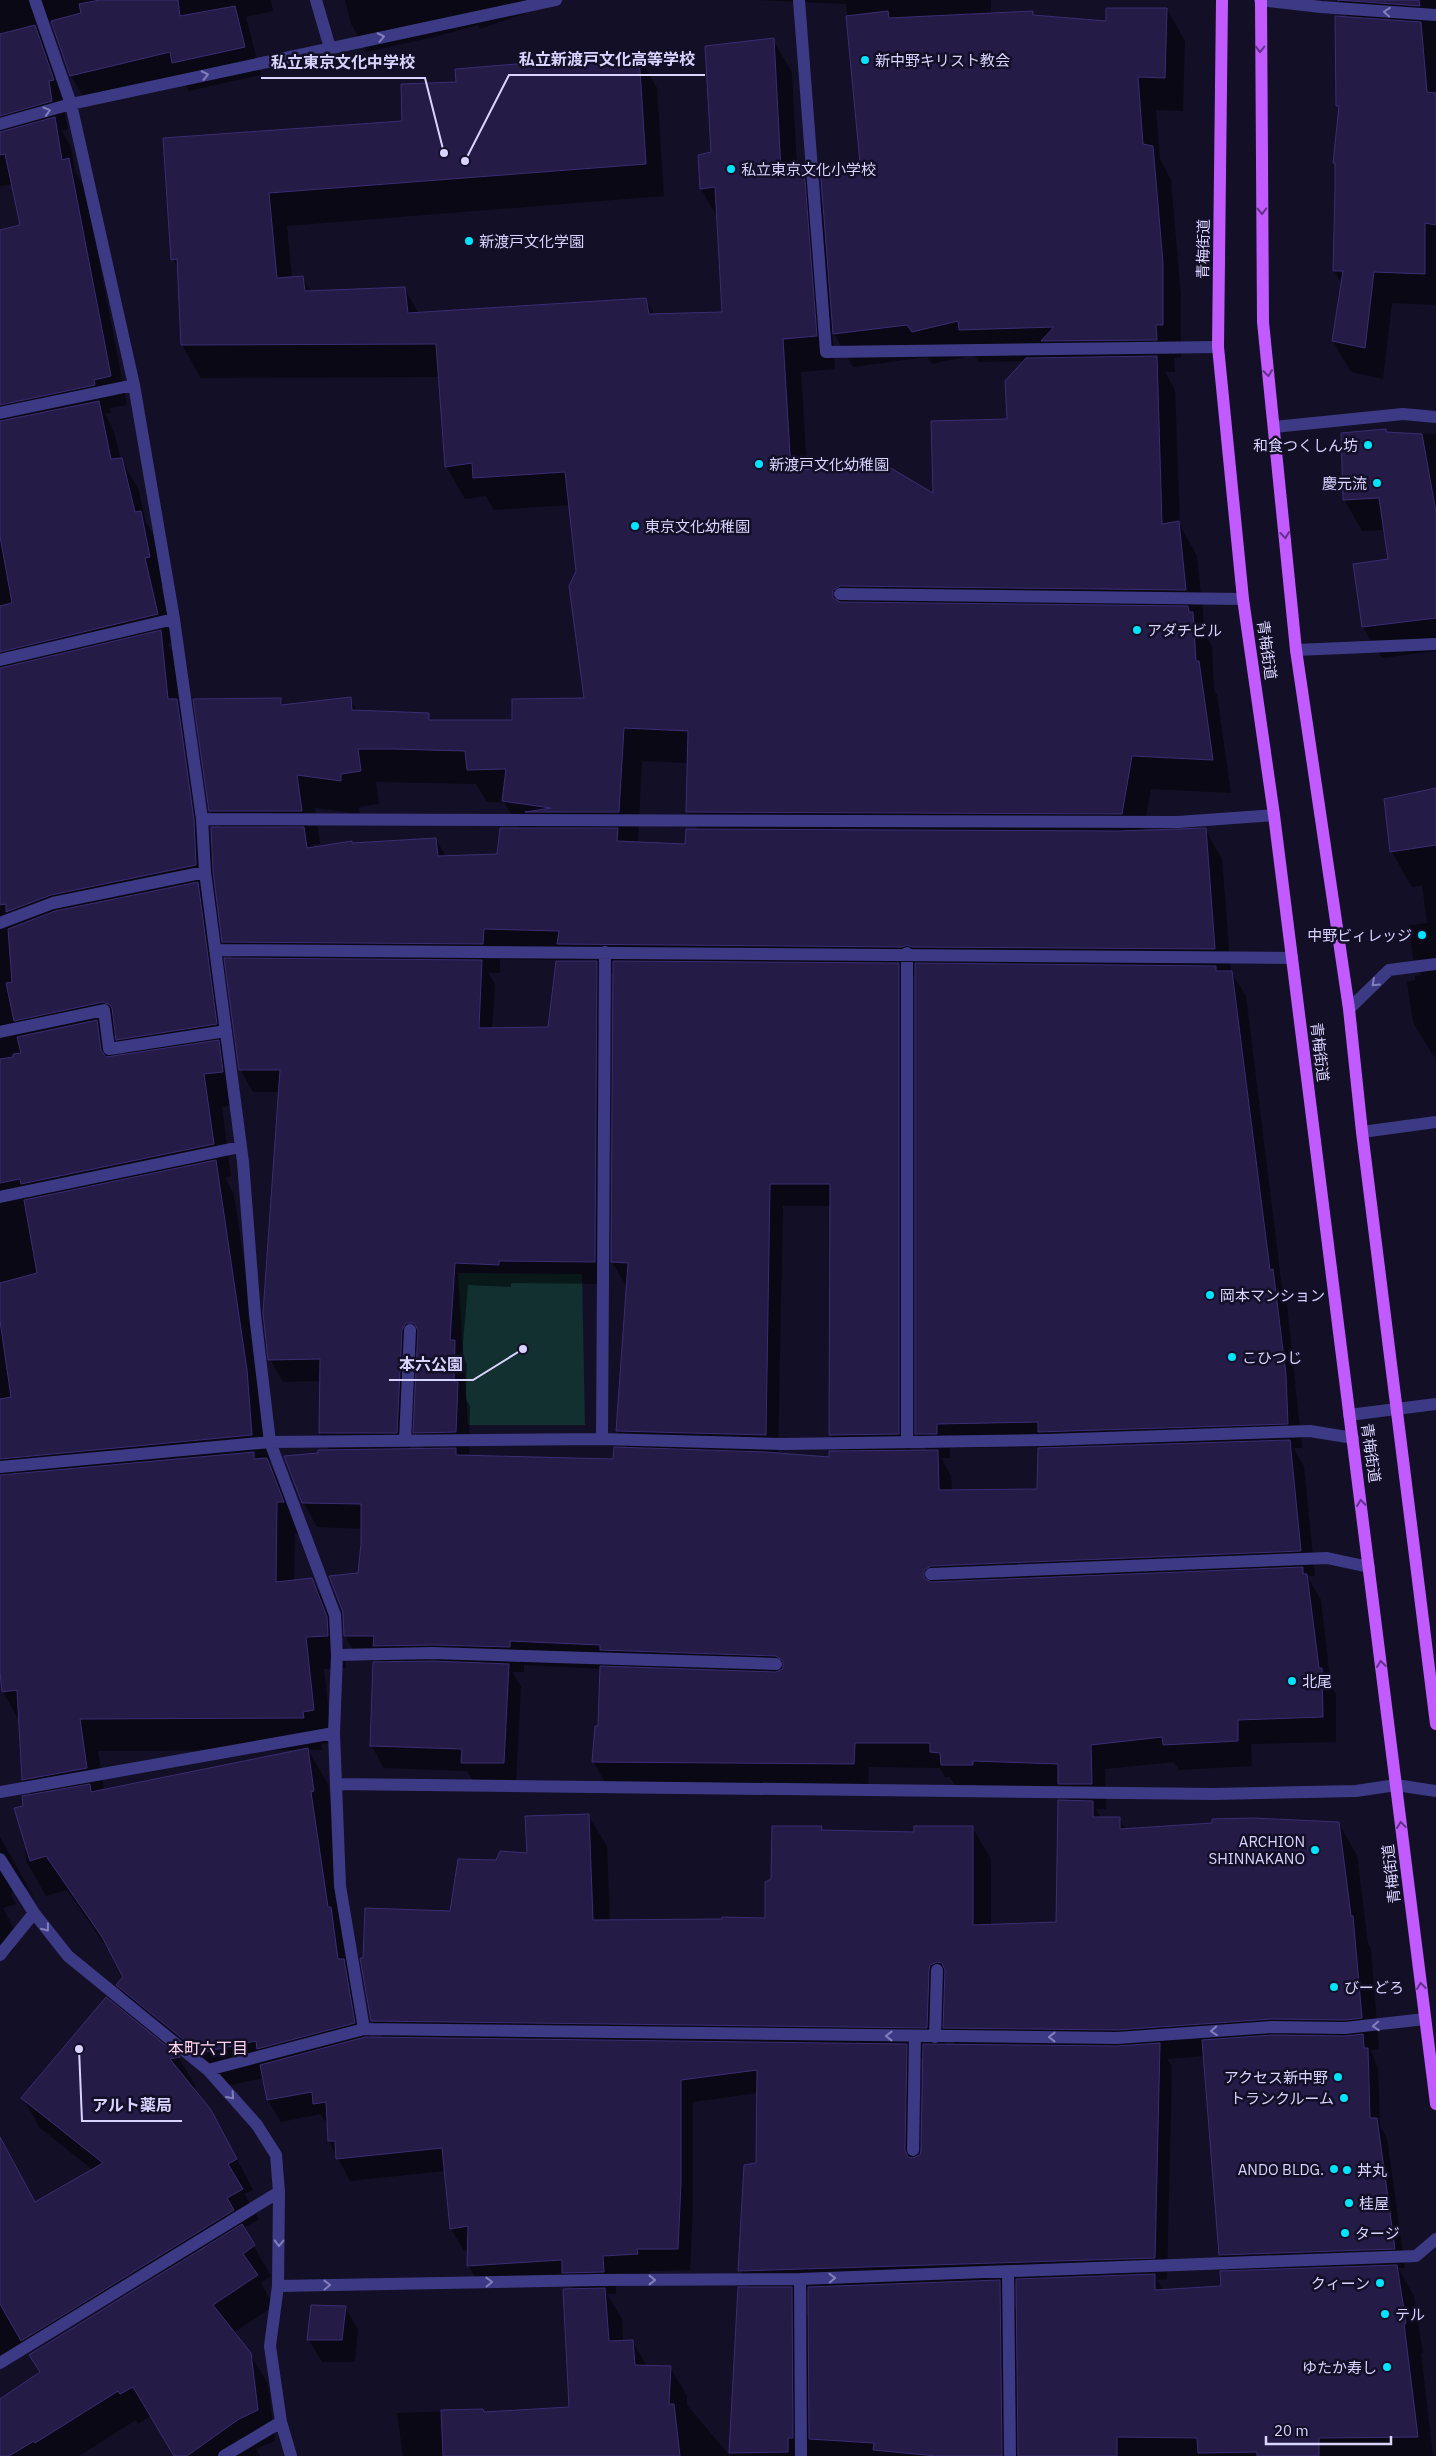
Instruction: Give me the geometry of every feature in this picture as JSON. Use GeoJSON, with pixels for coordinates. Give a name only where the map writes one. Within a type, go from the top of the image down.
{"type":"FeatureCollection","features":[{"type":"Feature","properties":{"kind":"main road","name":"青梅街道"},"geometry":{"type":"LineString","coordinates":[[1222,0],[1218,347],[1243,599],[1274,815],[1436,2104]]}},
{"type":"Feature","properties":{"kind":"main road","name":"青梅街道"},"geometry":{"type":"LineString","coordinates":[[1260,0],[1263,322],[1296,650],[1348,1009],[1436,1724]]}},
{"type":"Feature","properties":{"kind":"street"},"geometry":{"type":"LineString","coordinates":[[35,0],[71,104],[134,384],[174,619],[202,820],[205,872],[240,1147],[255,1315],[270,1442],[335,1614],[337,1655],[334,1733],[340,1886],[364,2029]]}},
{"type":"Feature","properties":{"kind":"street"},"geometry":{"type":"LineString","coordinates":[[316,0],[330,48]]}},
{"type":"Feature","properties":{"kind":"street"},"geometry":{"type":"LineString","coordinates":[[0,124],[71,104],[556,0]]}},
{"type":"Feature","properties":{"kind":"street"},"geometry":{"type":"LineString","coordinates":[[800,0],[826,352],[1218,347]]}},
{"type":"Feature","properties":{"kind":"street"},"geometry":{"type":"LineString","coordinates":[[1260,0],[1321,7],[1436,15]]}},
{"type":"Feature","properties":{"kind":"street"},"geometry":{"type":"LineString","coordinates":[[0,413],[134,384]]}},
{"type":"Feature","properties":{"kind":"street"},"geometry":{"type":"LineString","coordinates":[[1274,427],[1403,414],[1436,417]]}},
{"type":"Feature","properties":{"kind":"street"},"geometry":{"type":"LineString","coordinates":[[840,594],[1243,599]]}},
{"type":"Feature","properties":{"kind":"street"},"geometry":{"type":"LineString","coordinates":[[0,660],[174,619]]}},
{"type":"Feature","properties":{"kind":"street"},"geometry":{"type":"LineString","coordinates":[[1296,650],[1436,644]]}},
{"type":"Feature","properties":{"kind":"street"},"geometry":{"type":"LineString","coordinates":[[202,820],[1178,822],[1274,815]]}},
{"type":"Feature","properties":{"kind":"street"},"geometry":{"type":"LineString","coordinates":[[0,923],[53,903],[205,872]]}},
{"type":"Feature","properties":{"kind":"street"},"geometry":{"type":"LineString","coordinates":[[215,950],[906,953],[1292,958]]}},
{"type":"Feature","properties":{"kind":"street"},"geometry":{"type":"LineString","coordinates":[[602,1439],[605,952]]}},
{"type":"Feature","properties":{"kind":"street"},"geometry":{"type":"LineString","coordinates":[[906,953],[907,1440]]}},
{"type":"Feature","properties":{"kind":"street"},"geometry":{"type":"LineString","coordinates":[[1348,1009],[1390,970],[1436,964]]}},
{"type":"Feature","properties":{"kind":"street"},"geometry":{"type":"LineString","coordinates":[[0,1032],[104,1010],[109,1049],[226,1031]]}},
{"type":"Feature","properties":{"kind":"street"},"geometry":{"type":"LineString","coordinates":[[1362,1132],[1436,1122]]}},
{"type":"Feature","properties":{"kind":"street"},"geometry":{"type":"LineString","coordinates":[[0,1197],[240,1147]]}},
{"type":"Feature","properties":{"kind":"street"},"geometry":{"type":"LineString","coordinates":[[405,1440],[410,1330]]}},
{"type":"Feature","properties":{"kind":"street"},"geometry":{"type":"LineString","coordinates":[[1349,1415],[1436,1404]]}},
{"type":"Feature","properties":{"kind":"street"},"geometry":{"type":"LineString","coordinates":[[0,1467],[270,1442],[602,1439],[782,1444],[907,1440],[1046,1440],[1310,1431],[1353,1438]]}},
{"type":"Feature","properties":{"kind":"street"},"geometry":{"type":"LineString","coordinates":[[931,1574],[1327,1558],[1369,1567]]}},
{"type":"Feature","properties":{"kind":"street"},"geometry":{"type":"LineString","coordinates":[[337,1655],[433,1653],[776,1664]]}},
{"type":"Feature","properties":{"kind":"street"},"geometry":{"type":"LineString","coordinates":[[0,1792],[334,1733]]}},
{"type":"Feature","properties":{"kind":"street"},"geometry":{"type":"LineString","coordinates":[[336,1784],[1213,1794],[1356,1791],[1396,1785],[1436,1792]]}},
{"type":"Feature","properties":{"kind":"street"},"geometry":{"type":"LineString","coordinates":[[0,1859],[34,1913],[68,1956],[208,2070],[258,2125],[276,2155],[280,2192],[278,2286],[270,2346],[281,2422],[291,2456]]}},
{"type":"Feature","properties":{"kind":"street"},"geometry":{"type":"LineString","coordinates":[[0,1955],[34,1913]]}},
{"type":"Feature","properties":{"kind":"street"},"geometry":{"type":"LineString","coordinates":[[935,2037],[937,1970]]}},
{"type":"Feature","properties":{"kind":"street"},"geometry":{"type":"LineString","coordinates":[[208,2070],[364,2029],[1117,2038],[1272,2027],[1345,2028],[1425,2019]]}},
{"type":"Feature","properties":{"kind":"street"},"geometry":{"type":"LineString","coordinates":[[913,2150],[915,2036]]}},
{"type":"Feature","properties":{"kind":"street"},"geometry":{"type":"LineString","coordinates":[[0,2363],[280,2192]]}},
{"type":"Feature","properties":{"kind":"street"},"geometry":{"type":"LineString","coordinates":[[278,2286],[597,2280],[800,2279],[1416,2256],[1436,2239]]}},
{"type":"Feature","properties":{"kind":"street"},"geometry":{"type":"LineString","coordinates":[[1008,2272],[1010,2456]]}},
{"type":"Feature","properties":{"kind":"street"},"geometry":{"type":"LineString","coordinates":[[800,2279],[800,2456]]}},
{"type":"Feature","properties":{"kind":"street"},"geometry":{"type":"LineString","coordinates":[[224,2456],[281,2422]]}},
{"type":"Feature","properties":{"kind":"green space"},"geometry":{"type":"Polygon","coordinates":[[[458,1273],[582,1274],[585,1425],[468,1425],[458,1273]]]}},
{"type":"Feature","properties":{"kind":"building"},"geometry":{"type":"Polygon","coordinates":[[[100,0],[178,0],[180,16],[235,6],[245,47],[172,63],[170,52],[70,76],[51,21],[81,13],[79,4],[100,0]]]}},
{"type":"Feature","properties":{"kind":"building"},"geometry":{"type":"Polygon","coordinates":[[[1337,0],[1419,0],[1420,6],[1337,0]]]}},
{"type":"Feature","properties":{"kind":"building"},"geometry":{"type":"Polygon","coordinates":[[[1106,8],[1167,8],[1165,78],[1138,77],[1143,144],[1153,146],[1163,263],[1163,325],[1156,325],[1157,340],[1041,341],[1054,327],[959,330],[958,321],[912,332],[907,325],[833,334],[820,166],[860,163],[846,16],[888,11],[889,18],[1033,11],[1033,15],[1106,21],[1106,8]]]}},
{"type":"Feature","properties":{"kind":"building"},"geometry":{"type":"Polygon","coordinates":[[[1335,16],[1421,22],[1427,92],[1436,93],[1436,225],[1425,223],[1425,274],[1374,272],[1365,348],[1332,341],[1343,271],[1333,271],[1335,163],[1333,163],[1339,106],[1336,106],[1335,16]]]}},
{"type":"Feature","properties":{"kind":"building"},"geometry":{"type":"Polygon","coordinates":[[[35,25],[54,80],[49,81],[52,101],[0,116],[0,34],[35,25]]]}},
{"type":"Feature","properties":{"kind":"building"},"geometry":{"type":"Polygon","coordinates":[[[774,38],[781,170],[804,168],[817,336],[783,339],[791,470],[889,467],[933,493],[931,421],[1007,419],[1005,381],[1026,358],[1157,356],[1162,524],[1179,521],[1186,590],[840,586],[833,590],[833,598],[840,602],[1188,606],[1189,612],[1193,612],[1196,661],[1199,661],[1213,760],[1132,756],[1122,814],[686,812],[688,731],[624,728],[619,812],[525,812],[551,808],[502,801],[506,769],[467,770],[465,751],[394,749],[358,749],[361,771],[341,774],[341,781],[297,775],[302,811],[209,811],[193,699],[281,698],[281,705],[351,697],[352,710],[429,713],[429,720],[512,720],[512,699],[584,698],[569,586],[576,571],[565,472],[473,478],[472,463],[445,467],[436,344],[181,345],[177,259],[171,260],[163,138],[402,121],[401,84],[456,82],[455,69],[639,54],[646,164],[269,193],[277,278],[303,276],[305,291],[405,287],[408,313],[646,298],[649,314],[722,312],[715,187],[700,189],[698,155],[711,152],[705,46],[774,38]]]}},
{"type":"Feature","properties":{"kind":"building"},"geometry":{"type":"Polygon","coordinates":[[[55,117],[62,160],[69,158],[111,376],[94,380],[95,385],[0,405],[0,230],[20,225],[5,154],[0,155],[0,132],[55,117]]]}},
{"type":"Feature","properties":{"kind":"building"},"geometry":{"type":"Polygon","coordinates":[[[99,401],[111,459],[122,458],[135,512],[141,511],[150,557],[145,558],[158,614],[0,652],[0,606],[12,603],[0,536],[0,421],[99,401]]]}},
{"type":"Feature","properties":{"kind":"building"},"geometry":{"type":"Polygon","coordinates":[[[1386,429],[1386,432],[1422,434],[1436,512],[1436,618],[1362,627],[1353,564],[1388,559],[1379,498],[1343,500],[1341,433],[1386,429]]]}},
{"type":"Feature","properties":{"kind":"building"},"geometry":{"type":"Polygon","coordinates":[[[161,630],[168,699],[177,699],[194,820],[196,865],[51,895],[6,912],[6,904],[0,905],[0,668],[161,630]]]}},
{"type":"Feature","properties":{"kind":"building"},"geometry":{"type":"Polygon","coordinates":[[[1436,788],[1436,845],[1390,852],[1384,799],[1436,788]]]}},
{"type":"Feature","properties":{"kind":"building"},"geometry":{"type":"Polygon","coordinates":[[[211,827],[304,827],[307,848],[352,841],[352,843],[436,838],[438,856],[497,854],[500,828],[618,828],[617,841],[685,844],[686,829],[1119,831],[1206,828],[1215,949],[912,947],[907,945],[902,947],[557,944],[559,931],[484,929],[483,944],[222,942],[213,871],[211,827]]]}},
{"type":"Feature","properties":{"kind":"building"},"geometry":{"type":"Polygon","coordinates":[[[198,882],[217,1024],[116,1040],[112,1008],[103,1002],[14,1021],[6,983],[12,982],[8,929],[55,911],[198,882]]]}},
{"type":"Feature","properties":{"kind":"building"},"geometry":{"type":"Polygon","coordinates":[[[224,958],[482,960],[479,1028],[548,1027],[556,961],[597,961],[595,1262],[499,1261],[499,1265],[455,1263],[450,1340],[455,1340],[454,1382],[458,1382],[456,1432],[413,1433],[418,1330],[414,1323],[406,1323],[402,1330],[397,1433],[319,1433],[320,1359],[268,1360],[263,1313],[280,1070],[239,1070],[224,958]]]}},
{"type":"Feature","properties":{"kind":"building"},"geometry":{"type":"Polygon","coordinates":[[[613,961],[899,963],[899,1434],[829,1435],[830,1184],[770,1184],[766,1435],[616,1431],[628,1263],[611,1262],[613,961]]]}},
{"type":"Feature","properties":{"kind":"building"},"geometry":{"type":"Polygon","coordinates":[[[915,963],[1216,966],[1216,971],[1232,971],[1270,1270],[1273,1269],[1286,1375],[1288,1424],[1038,1432],[1038,1422],[937,1424],[937,1434],[915,1434],[915,963]]]}},
{"type":"Feature","properties":{"kind":"building"},"geometry":{"type":"Polygon","coordinates":[[[97,1020],[101,1050],[106,1057],[219,1040],[223,1072],[204,1074],[214,1144],[21,1184],[20,1179],[0,1183],[0,1059],[13,1057],[13,1054],[21,1053],[17,1037],[97,1020]]]}},
{"type":"Feature","properties":{"kind":"building"},"geometry":{"type":"Polygon","coordinates":[[[216,1160],[247,1370],[252,1435],[0,1459],[0,1399],[11,1397],[0,1321],[0,1283],[37,1273],[24,1200],[216,1160]]]}},
{"type":"Feature","properties":{"kind":"building"},"geometry":{"type":"Polygon","coordinates":[[[1290,1440],[1301,1551],[931,1566],[924,1570],[924,1578],[931,1582],[1303,1567],[1303,1574],[1307,1574],[1319,1668],[1322,1668],[1323,1717],[1238,1720],[1238,1741],[1163,1745],[1162,1737],[1091,1745],[1092,1784],[1058,1784],[1058,1764],[973,1761],[973,1765],[941,1765],[940,1753],[930,1752],[930,1743],[855,1743],[854,1764],[592,1762],[595,1726],[598,1726],[600,1666],[776,1672],[783,1669],[783,1661],[776,1656],[600,1650],[600,1645],[510,1641],[510,1647],[373,1646],[374,1636],[344,1636],[343,1612],[329,1576],[358,1573],[361,1544],[361,1504],[302,1503],[284,1456],[318,1453],[318,1450],[456,1448],[456,1455],[613,1459],[614,1447],[766,1452],[829,1457],[829,1451],[938,1450],[939,1490],[1037,1489],[1038,1448],[1290,1440]]]}},
{"type":"Feature","properties":{"kind":"building"},"geometry":{"type":"Polygon","coordinates":[[[254,1452],[254,1459],[267,1458],[284,1502],[277,1502],[276,1582],[312,1578],[327,1617],[328,1636],[306,1637],[314,1710],[303,1712],[304,1718],[80,1719],[87,1768],[22,1780],[17,1690],[2,1692],[0,1672],[0,1475],[254,1452]]]}},
{"type":"Feature","properties":{"kind":"building"},"geometry":{"type":"Polygon","coordinates":[[[433,1661],[509,1664],[504,1763],[461,1763],[462,1749],[370,1746],[373,1662],[433,1661]]]}},
{"type":"Feature","properties":{"kind":"building"},"geometry":{"type":"Polygon","coordinates":[[[308,1748],[314,1791],[311,1792],[328,1907],[331,1907],[338,1959],[344,1959],[355,2023],[257,2049],[256,2041],[200,2053],[116,1985],[123,1977],[102,1937],[46,1856],[30,1861],[14,1808],[23,1806],[22,1796],[90,1784],[91,1792],[308,1748]]]}},
{"type":"Feature","properties":{"kind":"building"},"geometry":{"type":"Polygon","coordinates":[[[1058,1800],[1093,1801],[1093,1817],[1120,1817],[1120,1829],[1212,1823],[1212,1819],[1253,1818],[1339,1822],[1351,1916],[1353,1916],[1362,2018],[1345,2020],[1272,2019],[1117,2030],[943,2028],[945,1970],[942,1963],[937,1962],[930,1965],[929,1970],[927,2028],[371,2021],[360,1958],[363,1958],[365,1908],[450,1911],[458,1859],[496,1860],[500,1851],[527,1853],[525,1816],[589,1814],[593,1920],[765,1918],[765,1882],[771,1879],[772,1826],[822,1826],[821,1830],[914,1832],[914,1826],[973,1826],[973,1925],[1056,1922],[1058,1800]]]}},
{"type":"Feature","properties":{"kind":"building"},"geometry":{"type":"Polygon","coordinates":[[[106,1997],[180,2057],[170,2059],[211,2110],[237,2159],[228,2164],[243,2189],[227,2198],[234,2210],[21,2341],[0,2304],[0,2137],[35,2202],[103,2163],[21,2098],[106,1997]]]}},
{"type":"Feature","properties":{"kind":"building"},"geometry":{"type":"Polygon","coordinates":[[[1363,2034],[1364,2048],[1368,2048],[1370,2118],[1377,2118],[1395,2249],[1219,2255],[1202,2040],[1272,2035],[1345,2036],[1363,2034]]]}},
{"type":"Feature","properties":{"kind":"building"},"geometry":{"type":"Polygon","coordinates":[[[365,2037],[907,2044],[905,2150],[908,2157],[913,2158],[920,2155],[921,2150],[923,2044],[1117,2046],[1160,2043],[1155,2258],[738,2271],[744,2165],[756,2163],[757,2070],[681,2080],[681,2183],[678,2249],[637,2249],[638,2254],[603,2256],[604,2272],[562,2273],[562,2260],[467,2266],[468,2226],[450,2229],[442,2148],[336,2159],[335,2141],[328,2141],[326,2102],[313,2104],[312,2092],[267,2100],[260,2065],[365,2037]]]}},
{"type":"Feature","properties":{"kind":"building"},"geometry":{"type":"Polygon","coordinates":[[[242,2224],[255,2245],[243,2254],[258,2275],[213,2305],[251,2353],[258,2410],[239,2419],[187,2456],[174,2456],[133,2387],[120,2394],[118,2391],[35,2443],[34,2441],[9,2456],[0,2456],[0,2399],[40,2372],[29,2355],[242,2224]]]}},
{"type":"Feature","properties":{"kind":"building"},"geometry":{"type":"Polygon","coordinates":[[[1397,2265],[1406,2323],[1404,2324],[1418,2437],[1319,2438],[1319,2456],[1257,2456],[1257,2452],[1198,2453],[1197,2438],[1117,2437],[1117,2456],[1018,2456],[1016,2279],[1155,2274],[1155,2290],[1221,2286],[1220,2271],[1397,2265]]]}},
{"type":"Feature","properties":{"kind":"building"},"geometry":{"type":"Polygon","coordinates":[[[1000,2280],[1002,2456],[936,2456],[873,2450],[874,2443],[809,2439],[808,2287],[1000,2280]]]}},
{"type":"Feature","properties":{"kind":"building"},"geometry":{"type":"Polygon","coordinates":[[[738,2287],[792,2287],[793,2438],[788,2438],[788,2452],[729,2453],[738,2287]]]}},
{"type":"Feature","properties":{"kind":"building"},"geometry":{"type":"Polygon","coordinates":[[[605,2288],[609,2341],[633,2340],[635,2365],[671,2366],[669,2404],[674,2404],[680,2456],[443,2456],[441,2410],[483,2409],[484,2412],[569,2407],[563,2289],[605,2288]]]}},
{"type":"Feature","properties":{"kind":"building"},"geometry":{"type":"Polygon","coordinates":[[[311,2305],[346,2306],[342,2340],[307,2340],[311,2305]]]}},
{"type":"Feature","properties":{"kind":"place","name":"新中野キリスト教会"},"geometry":{"type":"Point","coordinates":[865,60]}},
{"type":"Feature","properties":{"kind":"place","name":"私立東京文化中学校"},"geometry":{"type":"Point","coordinates":[444,153]}},
{"type":"Feature","properties":{"kind":"place","name":"私立新渡戸文化高等学校"},"geometry":{"type":"Point","coordinates":[465,161]}},
{"type":"Feature","properties":{"kind":"place","name":"私立東京文化小学校"},"geometry":{"type":"Point","coordinates":[731,169]}},
{"type":"Feature","properties":{"kind":"place","name":"新渡戸文化学園"},"geometry":{"type":"Point","coordinates":[469,241]}},
{"type":"Feature","properties":{"kind":"place","name":"和食つくしん坊"},"geometry":{"type":"Point","coordinates":[1368,445]}},
{"type":"Feature","properties":{"kind":"place","name":"新渡戸文化幼稚園"},"geometry":{"type":"Point","coordinates":[759,464]}},
{"type":"Feature","properties":{"kind":"place","name":"慶元流"},"geometry":{"type":"Point","coordinates":[1377,483]}},
{"type":"Feature","properties":{"kind":"place","name":"東京文化幼稚園"},"geometry":{"type":"Point","coordinates":[635,526]}},
{"type":"Feature","properties":{"kind":"place","name":"アダチビル"},"geometry":{"type":"Point","coordinates":[1137,630]}},
{"type":"Feature","properties":{"kind":"place","name":"中野ビィレッジ"},"geometry":{"type":"Point","coordinates":[1422,935]}},
{"type":"Feature","properties":{"kind":"place","name":"岡本マンション"},"geometry":{"type":"Point","coordinates":[1210,1295]}},
{"type":"Feature","properties":{"kind":"place","name":"本六公園"},"geometry":{"type":"Point","coordinates":[523,1349]}},
{"type":"Feature","properties":{"kind":"place","name":"こひつじ"},"geometry":{"type":"Point","coordinates":[1232,1357]}},
{"type":"Feature","properties":{"kind":"place","name":"北尾"},"geometry":{"type":"Point","coordinates":[1292,1681]}},
{"type":"Feature","properties":{"kind":"place","name":"ARCHION SHINNAKANO"},"geometry":{"type":"Point","coordinates":[1315,1850]}},
{"type":"Feature","properties":{"kind":"place","name":"びーどろ"},"geometry":{"type":"Point","coordinates":[1334,1987]}},
{"type":"Feature","properties":{"kind":"place","name":"アルト薬局"},"geometry":{"type":"Point","coordinates":[79,2049]}},
{"type":"Feature","properties":{"kind":"place","name":"アクセス新中野"},"geometry":{"type":"Point","coordinates":[1338,2077]}},
{"type":"Feature","properties":{"kind":"place","name":"トランクルーム"},"geometry":{"type":"Point","coordinates":[1344,2098]}},
{"type":"Feature","properties":{"kind":"place","name":"ANDO BLDG."},"geometry":{"type":"Point","coordinates":[1334,2169]}},
{"type":"Feature","properties":{"kind":"place","name":"丼丸"},"geometry":{"type":"Point","coordinates":[1347,2170]}},
{"type":"Feature","properties":{"kind":"place","name":"桂屋"},"geometry":{"type":"Point","coordinates":[1349,2203]}},
{"type":"Feature","properties":{"kind":"place","name":"タージ"},"geometry":{"type":"Point","coordinates":[1345,2233]}},
{"type":"Feature","properties":{"kind":"place","name":"クィーン"},"geometry":{"type":"Point","coordinates":[1380,2283]}},
{"type":"Feature","properties":{"kind":"place","name":"テル"},"geometry":{"type":"Point","coordinates":[1385,2314]}},
{"type":"Feature","properties":{"kind":"place","name":"ゆたか寿し"},"geometry":{"type":"Point","coordinates":[1387,2367]}},
{"type":"Feature","properties":{"kind":"district","name":"本町六丁目"},"geometry":{"type":"Point","coordinates":[208,2048]}}]}
